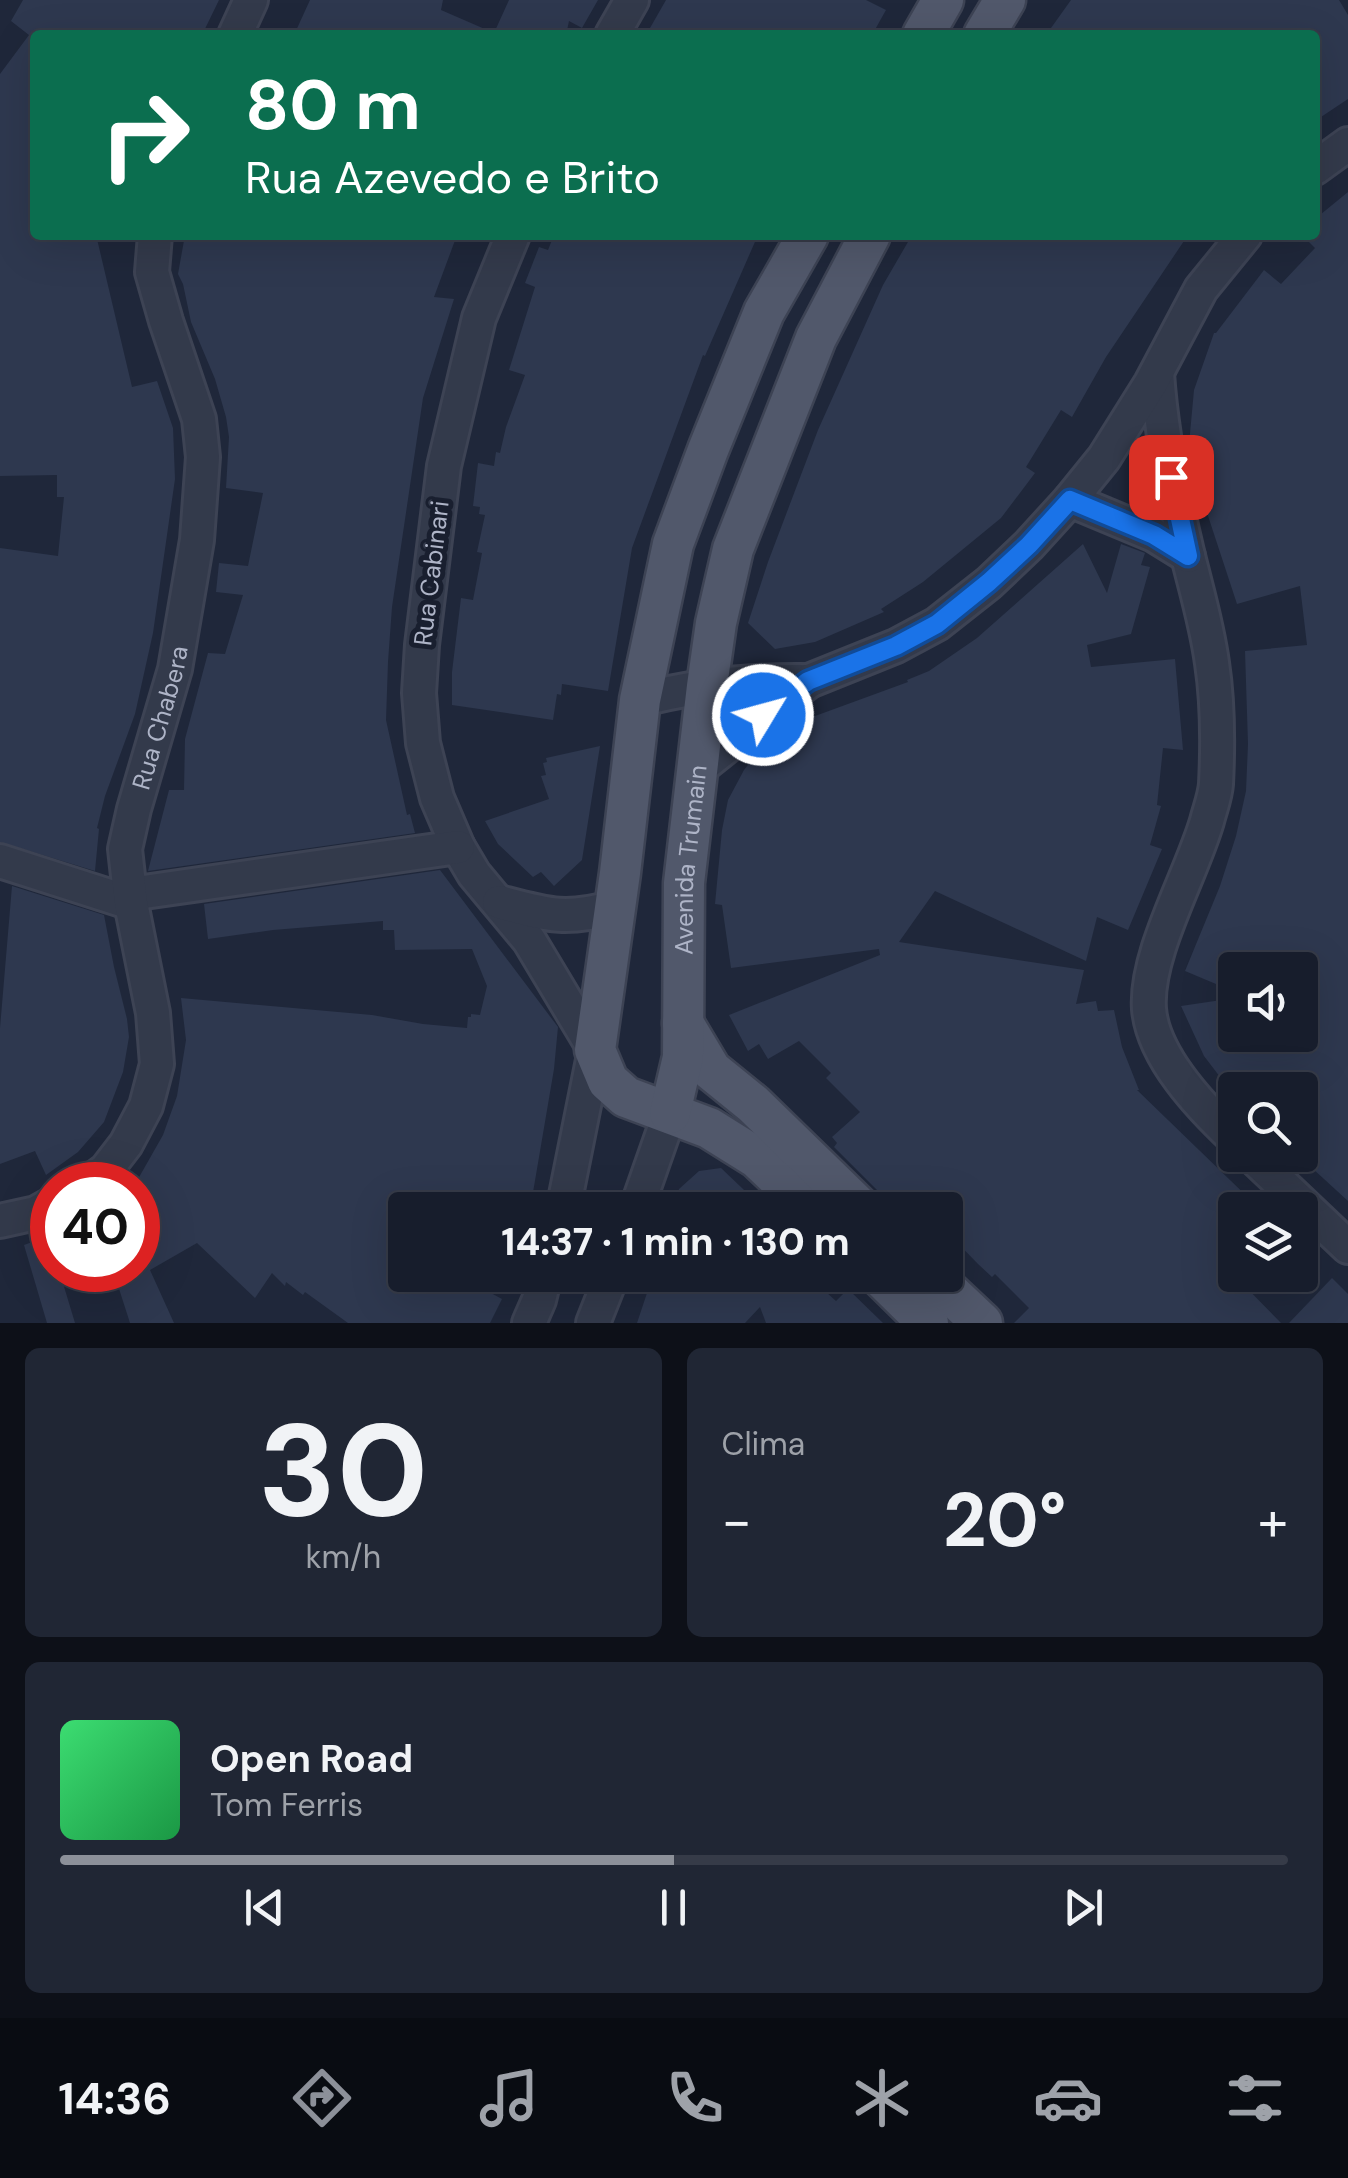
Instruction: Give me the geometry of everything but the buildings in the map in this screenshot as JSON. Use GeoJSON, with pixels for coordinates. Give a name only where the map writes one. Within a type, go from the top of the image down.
{"type":"FeatureCollection","features":[{"type":"Feature","properties":{"kind":"main road"},"geometry":{"type":"LineString","coordinates":[[926,30],[943,0]]}},
{"type":"Feature","properties":{"kind":"main road"},"geometry":{"type":"LineString","coordinates":[[987,30],[1004,0]]}},
{"type":"Feature","properties":{"kind":"main road"},"geometry":{"type":"LineString","coordinates":[[793,1192],[758,1158],[709,1128],[626,1097],[608,1081],[595,1050],[640,700],[673,544],[764,312],[805,240]]}},
{"type":"Feature","properties":{"kind":"main road","name":"Avenida Trumain"},"geometry":{"type":"LineString","coordinates":[[670,1112],[682,1057],[684,883],[707,686],[732,549],[816,338],[867,240]]}},
{"type":"Feature","properties":{"kind":"main road"},"geometry":{"type":"LineString","coordinates":[[683,1023],[711,1070],[753,1104],[843,1192]]}},
{"type":"Feature","properties":{"kind":"main road"},"geometry":{"type":"LineString","coordinates":[[896,1292],[928,1323]]}},
{"type":"Feature","properties":{"kind":"main road"},"geometry":{"type":"LineString","coordinates":[[949,1292],[982,1323]]}},
{"type":"Feature","properties":{"kind":"street"},"geometry":{"type":"LineString","coordinates":[[236,30],[251,0]]}},
{"type":"Feature","properties":{"kind":"street"},"geometry":{"type":"LineString","coordinates":[[615,30],[632,0]]}},
{"type":"Feature","properties":{"kind":"street"},"geometry":{"type":"LineString","coordinates":[[1320,164],[1348,144]]}},
{"type":"Feature","properties":{"kind":"street","name":"Rua Chabera"},"geometry":{"type":"LineString","coordinates":[[112,1162],[146,1106],[156,1064],[153,1014],[130,898],[126,849],[175,669],[197,540],[203,457],[199,419],[152,272],[155,240]]}},
{"type":"Feature","properties":{"kind":"street","name":"Rua Cabinari"},"geometry":{"type":"LineString","coordinates":[[511,240],[480,318],[444,466],[422,645],[419,693],[423,743],[438,798],[458,847],[474,874],[529,940],[595,1050]]}},
{"type":"Feature","properties":{"kind":"street"},"geometry":{"type":"LineString","coordinates":[[697,770],[808,681],[896,646],[937,624],[1002,570],[1070,500],[1104,458],[1157,373],[1200,289],[1241,240]]}},
{"type":"Feature","properties":{"kind":"street"},"geometry":{"type":"LineString","coordinates":[[1157,373],[1166,454],[1212,664],[1217,742],[1215,792],[1201,842],[1150,977],[1149,1011],[1157,1040],[1176,1074],[1218,1120]]}},
{"type":"Feature","properties":{"kind":"street"},"geometry":{"type":"LineString","coordinates":[[1070,500],[1154,535],[1188,556]]}},
{"type":"Feature","properties":{"kind":"street"},"geometry":{"type":"LineString","coordinates":[[640,700],[707,686],[763,680],[808,681]]}},
{"type":"Feature","properties":{"kind":"street"},"geometry":{"type":"LineString","coordinates":[[0,861],[130,898],[458,847]]}},
{"type":"Feature","properties":{"kind":"street"},"geometry":{"type":"LineString","coordinates":[[499,902],[540,914],[568,917],[614,907]]}},
{"type":"Feature","properties":{"kind":"street"},"geometry":{"type":"LineString","coordinates":[[567,1192],[595,1050]]}},
{"type":"Feature","properties":{"kind":"street","name":"Avenida Trumain"},"geometry":{"type":"LineString","coordinates":[[642,1192],[670,1112]]}},
{"type":"Feature","properties":{"kind":"street"},"geometry":{"type":"LineString","coordinates":[[1270,1172],[1348,1248]]}},
{"type":"Feature","properties":{"kind":"street"},"geometry":{"type":"LineString","coordinates":[[0,1221],[30,1214]]}},
{"type":"Feature","properties":{"kind":"street"},"geometry":{"type":"LineString","coordinates":[[529,1323],[541,1292]]}},
{"type":"Feature","properties":{"kind":"street"},"geometry":{"type":"LineString","coordinates":[[594,1323],[606,1292]]}},
{"type":"Feature","properties":{"kind":"route"},"geometry":{"type":"LineString","coordinates":[[763,715],[808,681],[896,646],[937,624],[1029,545],[1070,500],[1154,535],[1188,556],[1171,477]]}}]}
